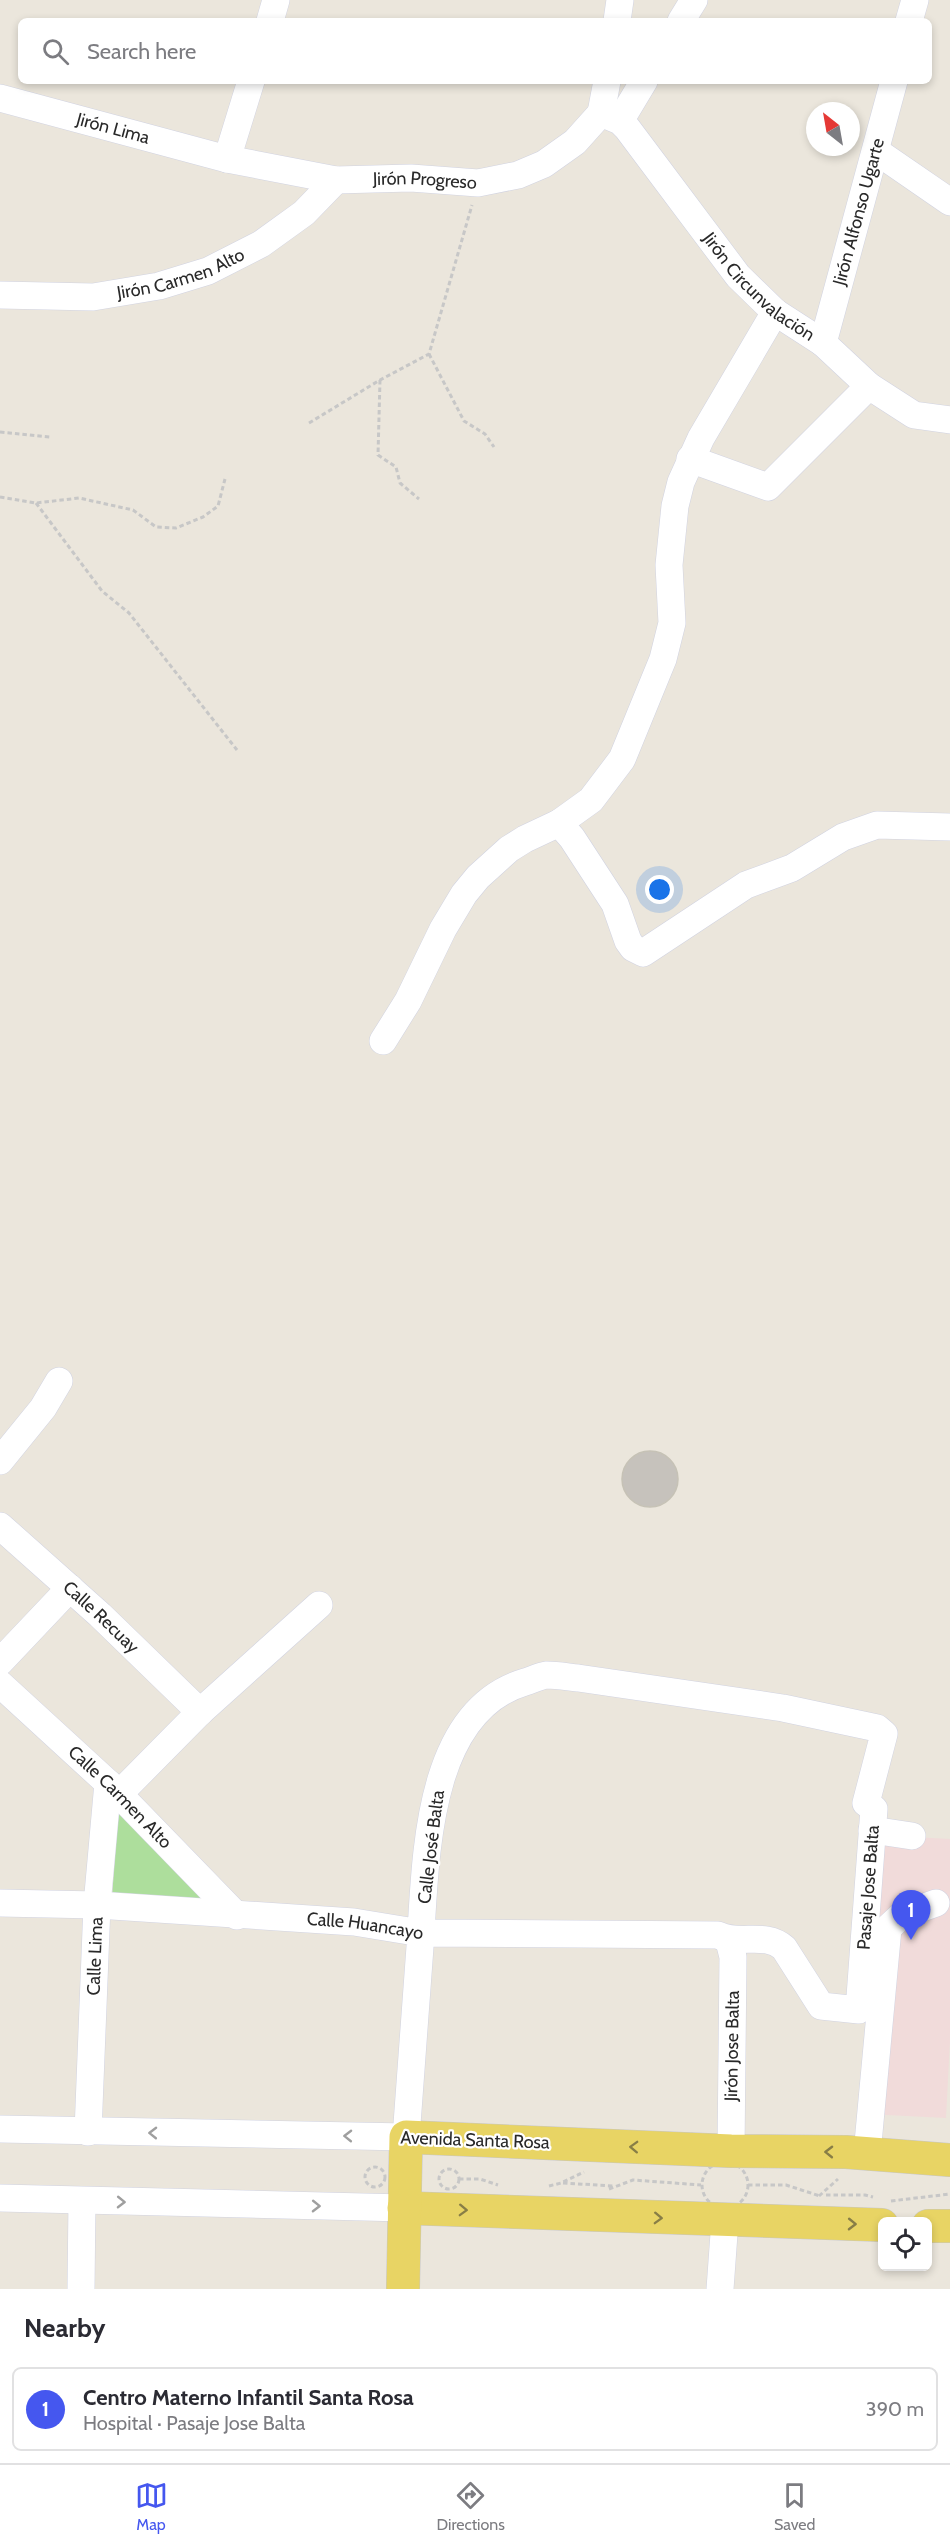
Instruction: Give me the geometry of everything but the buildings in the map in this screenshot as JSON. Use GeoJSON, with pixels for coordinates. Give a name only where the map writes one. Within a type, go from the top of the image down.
{"type":"FeatureCollection","features":[{"type":"Feature","properties":{"kind":"main road","name":"Avenida Santa Rosa"},"geometry":{"type":"LineString","coordinates":[[406,2138],[867,2154],[950,2160]]}},
{"type":"Feature","properties":{"kind":"main road","name":"Calle José Balta"},"geometry":{"type":"LineString","coordinates":[[403,2289],[406,2138]]}},
{"type":"Feature","properties":{"kind":"main road"},"geometry":{"type":"LineString","coordinates":[[404,2208],[724,2220],[883,2208]]}},
{"type":"Feature","properties":{"kind":"main road"},"geometry":{"type":"LineString","coordinates":[[932,2226],[950,2226]]}},
{"type":"Feature","properties":{"kind":"street"},"geometry":{"type":"LineString","coordinates":[[271,18],[276,0]]}},
{"type":"Feature","properties":{"kind":"street"},"geometry":{"type":"LineString","coordinates":[[618,18],[621,0]]}},
{"type":"Feature","properties":{"kind":"street"},"geometry":{"type":"LineString","coordinates":[[683,18],[694,0]]}},
{"type":"Feature","properties":{"kind":"street"},"geometry":{"type":"LineString","coordinates":[[910,18],[915,0]]}},
{"type":"Feature","properties":{"kind":"street"},"geometry":{"type":"LineString","coordinates":[[227,159],[250,84]]}},
{"type":"Feature","properties":{"kind":"street"},"geometry":{"type":"LineString","coordinates":[[607,84],[611,117]]}},
{"type":"Feature","properties":{"kind":"street","name":"Jirón Progreso"},"geometry":{"type":"LineString","coordinates":[[227,159],[336,180],[411,178],[478,183],[518,175],[544,164],[611,117],[641,84]]}},
{"type":"Feature","properties":{"kind":"street","name":"Jirón Alfonso Ugarte"},"geometry":{"type":"LineString","coordinates":[[823,343],[893,84]]}},
{"type":"Feature","properties":{"kind":"street","name":"Jirón Lima"},"geometry":{"type":"LineString","coordinates":[[0,98],[227,159]]}},
{"type":"Feature","properties":{"kind":"street","name":"Jirón Circunvalación"},"geometry":{"type":"LineString","coordinates":[[611,117],[627,128],[738,276],[775,312],[823,343],[869,386],[914,415],[950,420]]}},
{"type":"Feature","properties":{"kind":"street"},"geometry":{"type":"LineString","coordinates":[[876,151],[950,202]]}},
{"type":"Feature","properties":{"kind":"street","name":"Jirón Carmen Alto"},"geometry":{"type":"LineString","coordinates":[[0,295],[93,297],[159,286],[208,271],[270,238],[304,213],[336,180]]}},
{"type":"Feature","properties":{"kind":"street"},"geometry":{"type":"LineString","coordinates":[[383,1041],[408,1001],[443,929],[471,886],[509,849],[559,823],[591,800],[622,759],[663,659],[672,623],[669,565],[674,516],[681,482],[690,459],[775,312]]}},
{"type":"Feature","properties":{"kind":"street"},"geometry":{"type":"LineString","coordinates":[[690,459],[768,487],[869,386]]}},
{"type":"Feature","properties":{"kind":"street"},"geometry":{"type":"LineString","coordinates":[[559,823],[573,838],[615,904],[628,941],[633,948],[643,953],[746,885],[792,868],[843,837],[877,825],[950,827]]}},
{"type":"Feature","properties":{"kind":"street"},"geometry":{"type":"LineString","coordinates":[[0,1461],[43,1408],[59,1381]]}},
{"type":"Feature","properties":{"kind":"street","name":"Calle Recuay"},"geometry":{"type":"LineString","coordinates":[[0,1526],[200,1712]]}},
{"type":"Feature","properties":{"kind":"street"},"geometry":{"type":"LineString","coordinates":[[0,1662],[69,1588]]}},
{"type":"Feature","properties":{"kind":"street"},"geometry":{"type":"LineString","coordinates":[[113,1789],[319,1605]]}},
{"type":"Feature","properties":{"kind":"street","name":"Calle José Balta"},"geometry":{"type":"LineString","coordinates":[[406,2138],[426,1860],[439,1783],[458,1737],[483,1705],[510,1686],[546,1675],[761,1704]]}},
{"type":"Feature","properties":{"kind":"street","name":"Calle Carmen Alto"},"geometry":{"type":"LineString","coordinates":[[0,1684],[113,1789],[237,1916]]}},
{"type":"Feature","properties":{"kind":"street","name":"Pasaje Jose Balta"},"geometry":{"type":"LineString","coordinates":[[729,1941],[764,1939],[776,1941],[794,1962],[821,2006],[859,2010],[874,1809],[866,1803],[882,1744],[882,1731],[761,1704]]}},
{"type":"Feature","properties":{"kind":"street","name":"Calle Lima"},"geometry":{"type":"LineString","coordinates":[[88,2132],[97,1905],[113,1789]]}},
{"type":"Feature","properties":{"kind":"street"},"geometry":{"type":"LineString","coordinates":[[872,1830],[912,1836]]}},
{"type":"Feature","properties":{"kind":"street","name":"Calle Huancayo"},"geometry":{"type":"LineString","coordinates":[[0,1903],[97,1905],[354,1922],[421,1933],[718,1935],[729,1941]]}},
{"type":"Feature","properties":{"kind":"street"},"geometry":{"type":"LineString","coordinates":[[867,2154],[888,1928],[902,1915],[936,1903]]}},
{"type":"Feature","properties":{"kind":"street","name":"Jirón Jose Balta"},"geometry":{"type":"LineString","coordinates":[[729,1941],[733,1968],[731,2151]]}},
{"type":"Feature","properties":{"kind":"street","name":"Avenida Santa Rosa"},"geometry":{"type":"LineString","coordinates":[[0,2129],[406,2138]]}},
{"type":"Feature","properties":{"kind":"street"},"geometry":{"type":"LineString","coordinates":[[0,2198],[404,2208]]}},
{"type":"Feature","properties":{"kind":"street"},"geometry":{"type":"LineString","coordinates":[[81,2289],[82,2201]]}},
{"type":"Feature","properties":{"kind":"street"},"geometry":{"type":"LineString","coordinates":[[720,2289],[724,2220]]}},
{"type":"Feature","properties":{"kind":"path"},"geometry":{"type":"LineString","coordinates":[[478,183],[429,354],[464,421],[485,434],[494,447]]}},
{"type":"Feature","properties":{"kind":"path"},"geometry":{"type":"LineString","coordinates":[[309,423],[380,380],[429,354]]}},
{"type":"Feature","properties":{"kind":"path"},"geometry":{"type":"LineString","coordinates":[[380,380],[378,455],[396,467],[400,483],[419,499]]}},
{"type":"Feature","properties":{"kind":"path"},"geometry":{"type":"LineString","coordinates":[[0,432],[50,436]]}},
{"type":"Feature","properties":{"kind":"path"},"geometry":{"type":"LineString","coordinates":[[0,497],[36,502],[79,498],[133,510],[156,527],[176,528],[203,518],[218,506],[225,479]]}},
{"type":"Feature","properties":{"kind":"path"},"geometry":{"type":"LineString","coordinates":[[36,502],[102,591],[129,613],[237,750]]}},
{"type":"Feature","properties":{"kind":"path"},"geometry":{"type":"LineString","coordinates":[[542,2187],[561,2183],[584,2172],[615,2146]]}},
{"type":"Feature","properties":{"kind":"path"},"geometry":{"type":"LineString","coordinates":[[720,2162],[730,2162],[739,2166],[746,2175],[748,2185],[746,2195],[739,2203],[730,2208],[719,2208],[703,2195],[701,2185],[703,2174],[710,2166],[720,2162]]}},
{"type":"Feature","properties":{"kind":"path"},"geometry":{"type":"LineString","coordinates":[[372,2167],[381,2169],[384,2173],[384,2182],[377,2187],[368,2185],[364,2178],[372,2167]]}},
{"type":"Feature","properties":{"kind":"path"},"geometry":{"type":"LineString","coordinates":[[446,2169],[455,2171],[459,2179],[455,2187],[446,2189],[439,2184],[438,2179],[446,2169]]}},
{"type":"Feature","properties":{"kind":"path"},"geometry":{"type":"LineString","coordinates":[[459,2179],[480,2179],[500,2185]]}},
{"type":"Feature","properties":{"kind":"path"},"geometry":{"type":"LineString","coordinates":[[607,2191],[614,2186],[633,2180],[701,2185]]}},
{"type":"Feature","properties":{"kind":"path"},"geometry":{"type":"LineString","coordinates":[[561,2183],[614,2186]]}},
{"type":"Feature","properties":{"kind":"path"},"geometry":{"type":"LineString","coordinates":[[748,2185],[786,2185],[819,2196],[865,2195],[883,2208],[896,2201],[950,2194]]}},
{"type":"Feature","properties":{"kind":"shaded area"},"geometry":{"type":"Polygon","coordinates":[[[877,1835],[950,1839],[950,2040],[946,2118],[867,2114],[877,1835]]]}},
{"type":"Feature","properties":{"kind":"green space"},"geometry":{"type":"Polygon","coordinates":[[[118,1812],[210,1902],[112,1897],[118,1812]]]}},
{"type":"Feature","properties":{"kind":"place","name":"Centro Materno Infantil Santa Rosa"},"geometry":{"type":"Point","coordinates":[911,1940]}}]}
